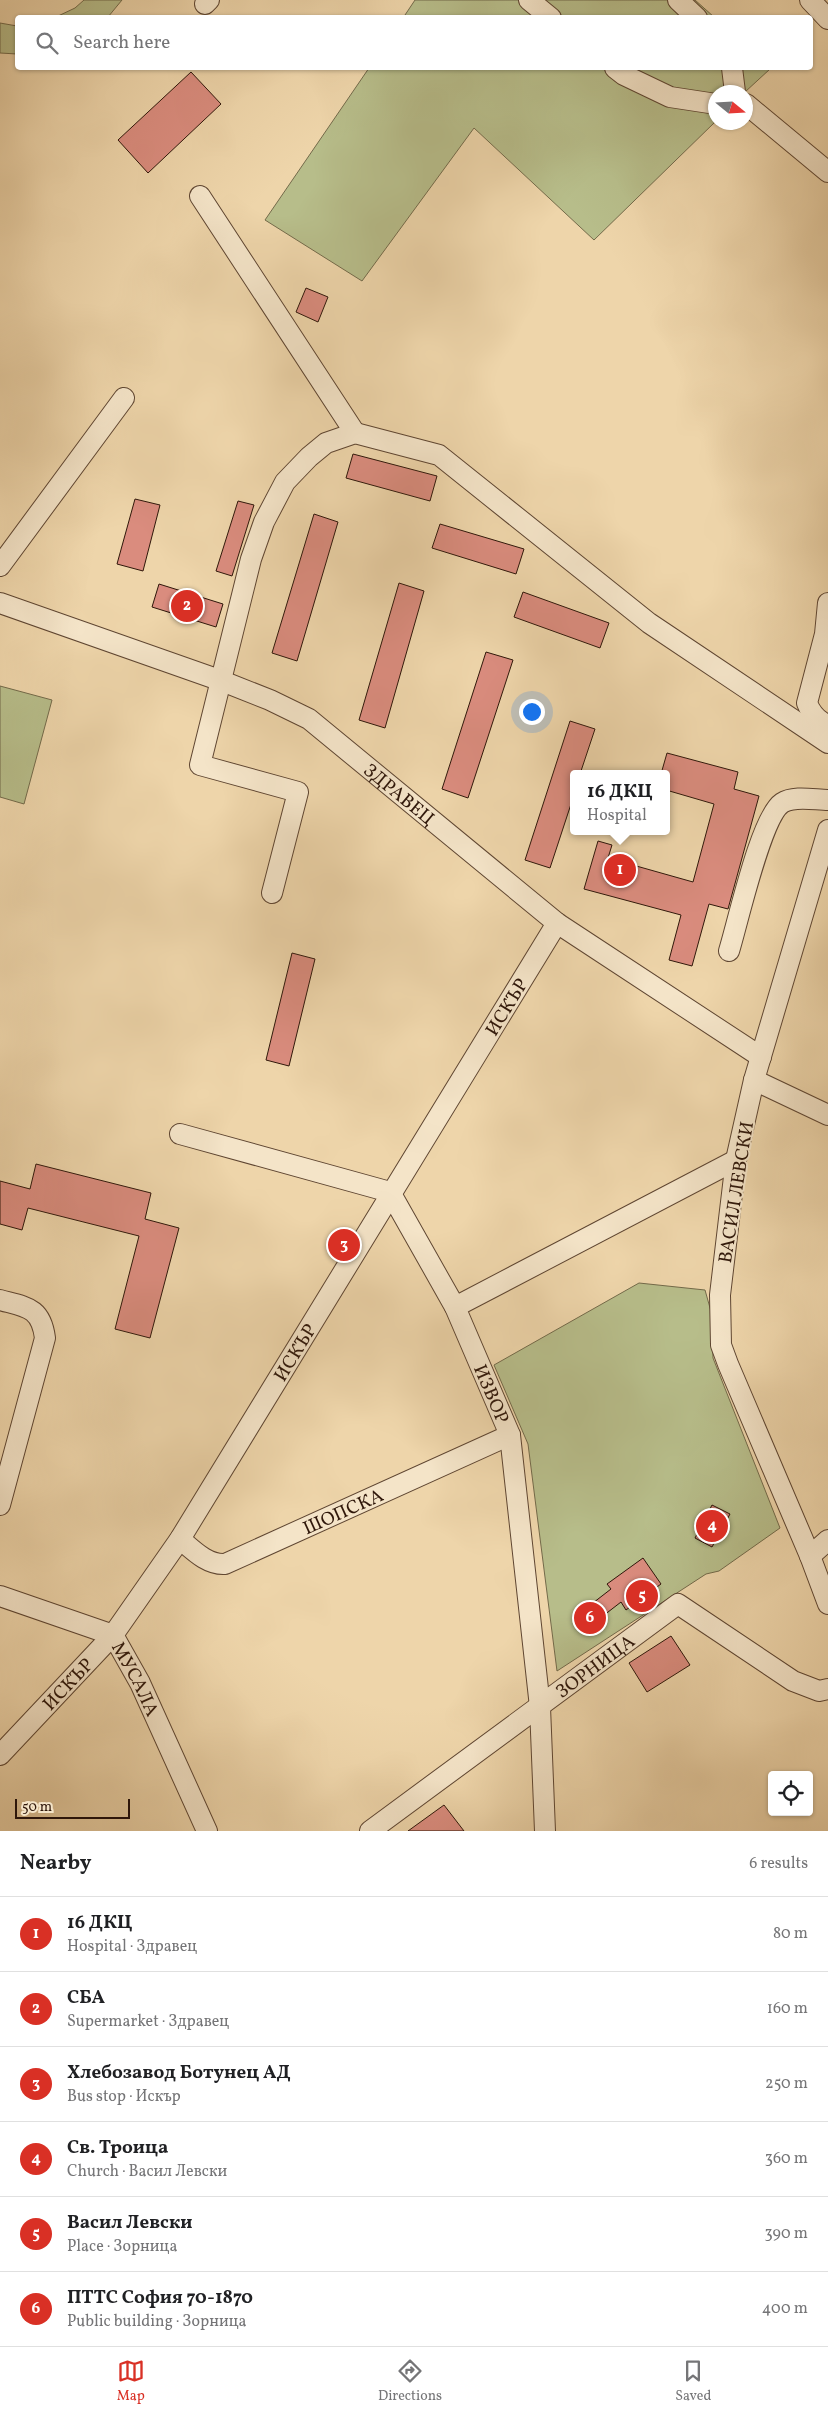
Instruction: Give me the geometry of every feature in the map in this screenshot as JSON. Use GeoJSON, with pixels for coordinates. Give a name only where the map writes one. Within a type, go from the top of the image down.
{"type":"FeatureCollection","features":[{"type":"Feature","properties":{"kind":"street"},"geometry":{"type":"LineString","coordinates":[[529,0],[548,15]]}},
{"type":"Feature","properties":{"kind":"street"},"geometry":{"type":"LineString","coordinates":[[678,0],[694,15]]}},
{"type":"Feature","properties":{"kind":"street"},"geometry":{"type":"LineString","coordinates":[[810,0],[828,19]]}},
{"type":"Feature","properties":{"kind":"street"},"geometry":{"type":"LineString","coordinates":[[618,70],[624,75],[670,97],[708,103]]}},
{"type":"Feature","properties":{"kind":"street"},"geometry":{"type":"LineString","coordinates":[[732,70],[734,85]]}},
{"type":"Feature","properties":{"kind":"street"},"geometry":{"type":"LineString","coordinates":[[753,110],[828,172]]}},
{"type":"Feature","properties":{"kind":"street"},"geometry":{"type":"LineString","coordinates":[[200,196],[355,433]]}},
{"type":"Feature","properties":{"kind":"street"},"geometry":{"type":"LineString","coordinates":[[0,566],[124,398]]}},
{"type":"Feature","properties":{"kind":"street"},"geometry":{"type":"LineString","coordinates":[[272,893],[298,792],[200,765],[251,559],[264,522],[285,482],[326,443],[355,433],[439,455],[649,623],[828,743]]}},
{"type":"Feature","properties":{"kind":"street","name":"ЗДРАВЕЦ"},"geometry":{"type":"LineString","coordinates":[[0,604],[222,681],[270,700],[309,719],[557,923],[761,1057]]}},
{"type":"Feature","properties":{"kind":"street"},"geometry":{"type":"LineString","coordinates":[[828,604],[825,634],[807,703],[812,714],[821,723],[828,725]]}},
{"type":"Feature","properties":{"kind":"street"},"geometry":{"type":"LineString","coordinates":[[729,951],[764,834],[774,811],[783,802],[795,799],[828,800]]}},
{"type":"Feature","properties":{"kind":"street","name":"ВАСИЛ ЛЕВСКИ"},"geometry":{"type":"LineString","coordinates":[[828,833],[754,1080],[736,1160],[720,1295],[722,1345],[810,1556],[828,1604]]}},
{"type":"Feature","properties":{"kind":"street","name":"ИСКЪР"},"geometry":{"type":"LineString","coordinates":[[0,1755],[113,1635],[180,1539],[390,1192],[557,923]]}},
{"type":"Feature","properties":{"kind":"street"},"geometry":{"type":"LineString","coordinates":[[754,1080],[828,1115]]}},
{"type":"Feature","properties":{"kind":"street"},"geometry":{"type":"LineString","coordinates":[[180,1134],[390,1192]]}},
{"type":"Feature","properties":{"kind":"street"},"geometry":{"type":"LineString","coordinates":[[455,1307],[736,1160]]}},
{"type":"Feature","properties":{"kind":"street","name":"ИЗВОР"},"geometry":{"type":"LineString","coordinates":[[390,1192],[455,1307],[510,1435],[540,1707],[545,1831]]}},
{"type":"Feature","properties":{"kind":"street"},"geometry":{"type":"LineString","coordinates":[[0,1300],[29,1308],[39,1316],[45,1338],[0,1504]]}},
{"type":"Feature","properties":{"kind":"street","name":"ШОПСКА"},"geometry":{"type":"LineString","coordinates":[[180,1539],[207,1560],[216,1564],[225,1564],[510,1435]]}},
{"type":"Feature","properties":{"kind":"street"},"geometry":{"type":"LineString","coordinates":[[810,1556],[828,1540]]}},
{"type":"Feature","properties":{"kind":"street","name":"МУСАЛА"},"geometry":{"type":"LineString","coordinates":[[0,1596],[113,1635],[140,1683],[207,1831]]}},
{"type":"Feature","properties":{"kind":"street","name":"ЗОРНИЦА"},"geometry":{"type":"LineString","coordinates":[[370,1831],[678,1604],[793,1681],[819,1691],[828,1689]]}},
{"type":"Feature","properties":{"kind":"green space"},"geometry":{"type":"Polygon","coordinates":[[[84,0],[122,0],[110,15],[60,15],[75,8],[84,0]]]}},
{"type":"Feature","properties":{"kind":"green space"},"geometry":{"type":"Polygon","coordinates":[[[415,0],[695,0],[712,15],[405,15],[415,0]]]}},
{"type":"Feature","properties":{"kind":"green space"},"geometry":{"type":"Polygon","coordinates":[[[0,23],[15,26],[15,54],[0,53],[0,23]]]}},
{"type":"Feature","properties":{"kind":"green space"},"geometry":{"type":"Polygon","coordinates":[[[368,70],[769,70],[753,85],[708,85],[708,129],[594,240],[474,128],[362,281],[265,220],[368,70]]]}},
{"type":"Feature","properties":{"kind":"green space"},"geometry":{"type":"Polygon","coordinates":[[[0,686],[52,700],[24,804],[0,797],[0,686]]]}},
{"type":"Feature","properties":{"kind":"green space"},"geometry":{"type":"Polygon","coordinates":[[[639,1283],[705,1290],[712,1315],[713,1358],[780,1528],[719,1571],[706,1574],[557,1671],[528,1444],[494,1365],[639,1283]]]}},
{"type":"Feature","properties":{"kind":"building"},"geometry":{"type":"Polygon","coordinates":[[[191,72],[221,104],[148,173],[118,140],[191,72]]]}},
{"type":"Feature","properties":{"kind":"building"},"geometry":{"type":"Polygon","coordinates":[[[306,288],[328,297],[318,322],[296,312],[306,288]]]}},
{"type":"Feature","properties":{"kind":"building"},"geometry":{"type":"Polygon","coordinates":[[[353,454],[437,476],[430,501],[346,478],[353,454]]]}},
{"type":"Feature","properties":{"kind":"building"},"geometry":{"type":"Polygon","coordinates":[[[135,499],[160,505],[143,571],[117,564],[135,499]]]}},
{"type":"Feature","properties":{"kind":"building"},"geometry":{"type":"Polygon","coordinates":[[[238,501],[254,505],[232,576],[216,571],[238,501]]]}},
{"type":"Feature","properties":{"kind":"building"},"geometry":{"type":"Polygon","coordinates":[[[314,514],[338,522],[297,661],[272,653],[314,514]]]}},
{"type":"Feature","properties":{"kind":"building"},"geometry":{"type":"Polygon","coordinates":[[[440,524],[524,549],[516,574],[432,548],[440,524]]]}},
{"type":"Feature","properties":{"kind":"building"},"geometry":{"type":"Polygon","coordinates":[[[399,583],[424,591],[385,728],[359,720],[399,583]]]}},
{"type":"Feature","properties":{"kind":"building"},"geometry":{"type":"Polygon","coordinates":[[[159,584],[223,604],[216,627],[152,607],[159,584]]]}},
{"type":"Feature","properties":{"kind":"building"},"geometry":{"type":"Polygon","coordinates":[[[523,592],[609,623],[600,648],[514,617],[523,592]]]}},
{"type":"Feature","properties":{"kind":"building"},"geometry":{"type":"Polygon","coordinates":[[[486,652],[513,660],[468,798],[442,789],[486,652]]]}},
{"type":"Feature","properties":{"kind":"building"},"geometry":{"type":"Polygon","coordinates":[[[570,721],[595,729],[581,770],[570,770],[570,807],[550,868],[525,860],[570,721]]]}},
{"type":"Feature","properties":{"kind":"building"},"geometry":{"type":"Polygon","coordinates":[[[667,753],[738,772],[734,789],[759,796],[728,909],[709,904],[692,966],[669,960],[681,915],[584,889],[598,841],[612,845],[608,858],[693,882],[714,804],[670,791],[670,770],[662,770],[667,753]]]}},
{"type":"Feature","properties":{"kind":"building"},"geometry":{"type":"Polygon","coordinates":[[[292,953],[315,959],[289,1066],[266,1060],[292,953]]]}},
{"type":"Feature","properties":{"kind":"building"},"geometry":{"type":"Polygon","coordinates":[[[36,1164],[151,1193],[145,1219],[179,1228],[150,1338],[115,1329],[139,1236],[28,1208],[22,1230],[0,1224],[0,1181],[30,1189],[36,1164]]]}},
{"type":"Feature","properties":{"kind":"building"},"geometry":{"type":"Polygon","coordinates":[[[712,1505],[730,1514],[712,1547],[695,1538],[712,1505]]]}},
{"type":"Feature","properties":{"kind":"building"},"geometry":{"type":"Polygon","coordinates":[[[643,1558],[661,1584],[626,1610],[621,1602],[590,1626],[580,1613],[611,1589],[607,1584],[643,1558]]]}},
{"type":"Feature","properties":{"kind":"building"},"geometry":{"type":"Polygon","coordinates":[[[671,1636],[690,1665],[647,1692],[629,1663],[671,1636]]]}},
{"type":"Feature","properties":{"kind":"building"},"geometry":{"type":"Polygon","coordinates":[[[444,1805],[464,1831],[408,1831],[444,1805]]]}},
{"type":"Feature","properties":{"kind":"place","name":"СБА"},"geometry":{"type":"Point","coordinates":[187,606]}},
{"type":"Feature","properties":{"kind":"place","name":"16 ДКЦ"},"geometry":{"type":"Point","coordinates":[620,870]}},
{"type":"Feature","properties":{"kind":"place","name":"Хлебозавод Ботунец АД"},"geometry":{"type":"Point","coordinates":[344,1245]}},
{"type":"Feature","properties":{"kind":"place","name":"Св. Троица"},"geometry":{"type":"Point","coordinates":[712,1526]}},
{"type":"Feature","properties":{"kind":"place","name":"Васил Левски"},"geometry":{"type":"Point","coordinates":[642,1596]}},
{"type":"Feature","properties":{"kind":"place","name":"ПТТС София 70-1870"},"geometry":{"type":"Point","coordinates":[590,1618]}}]}
